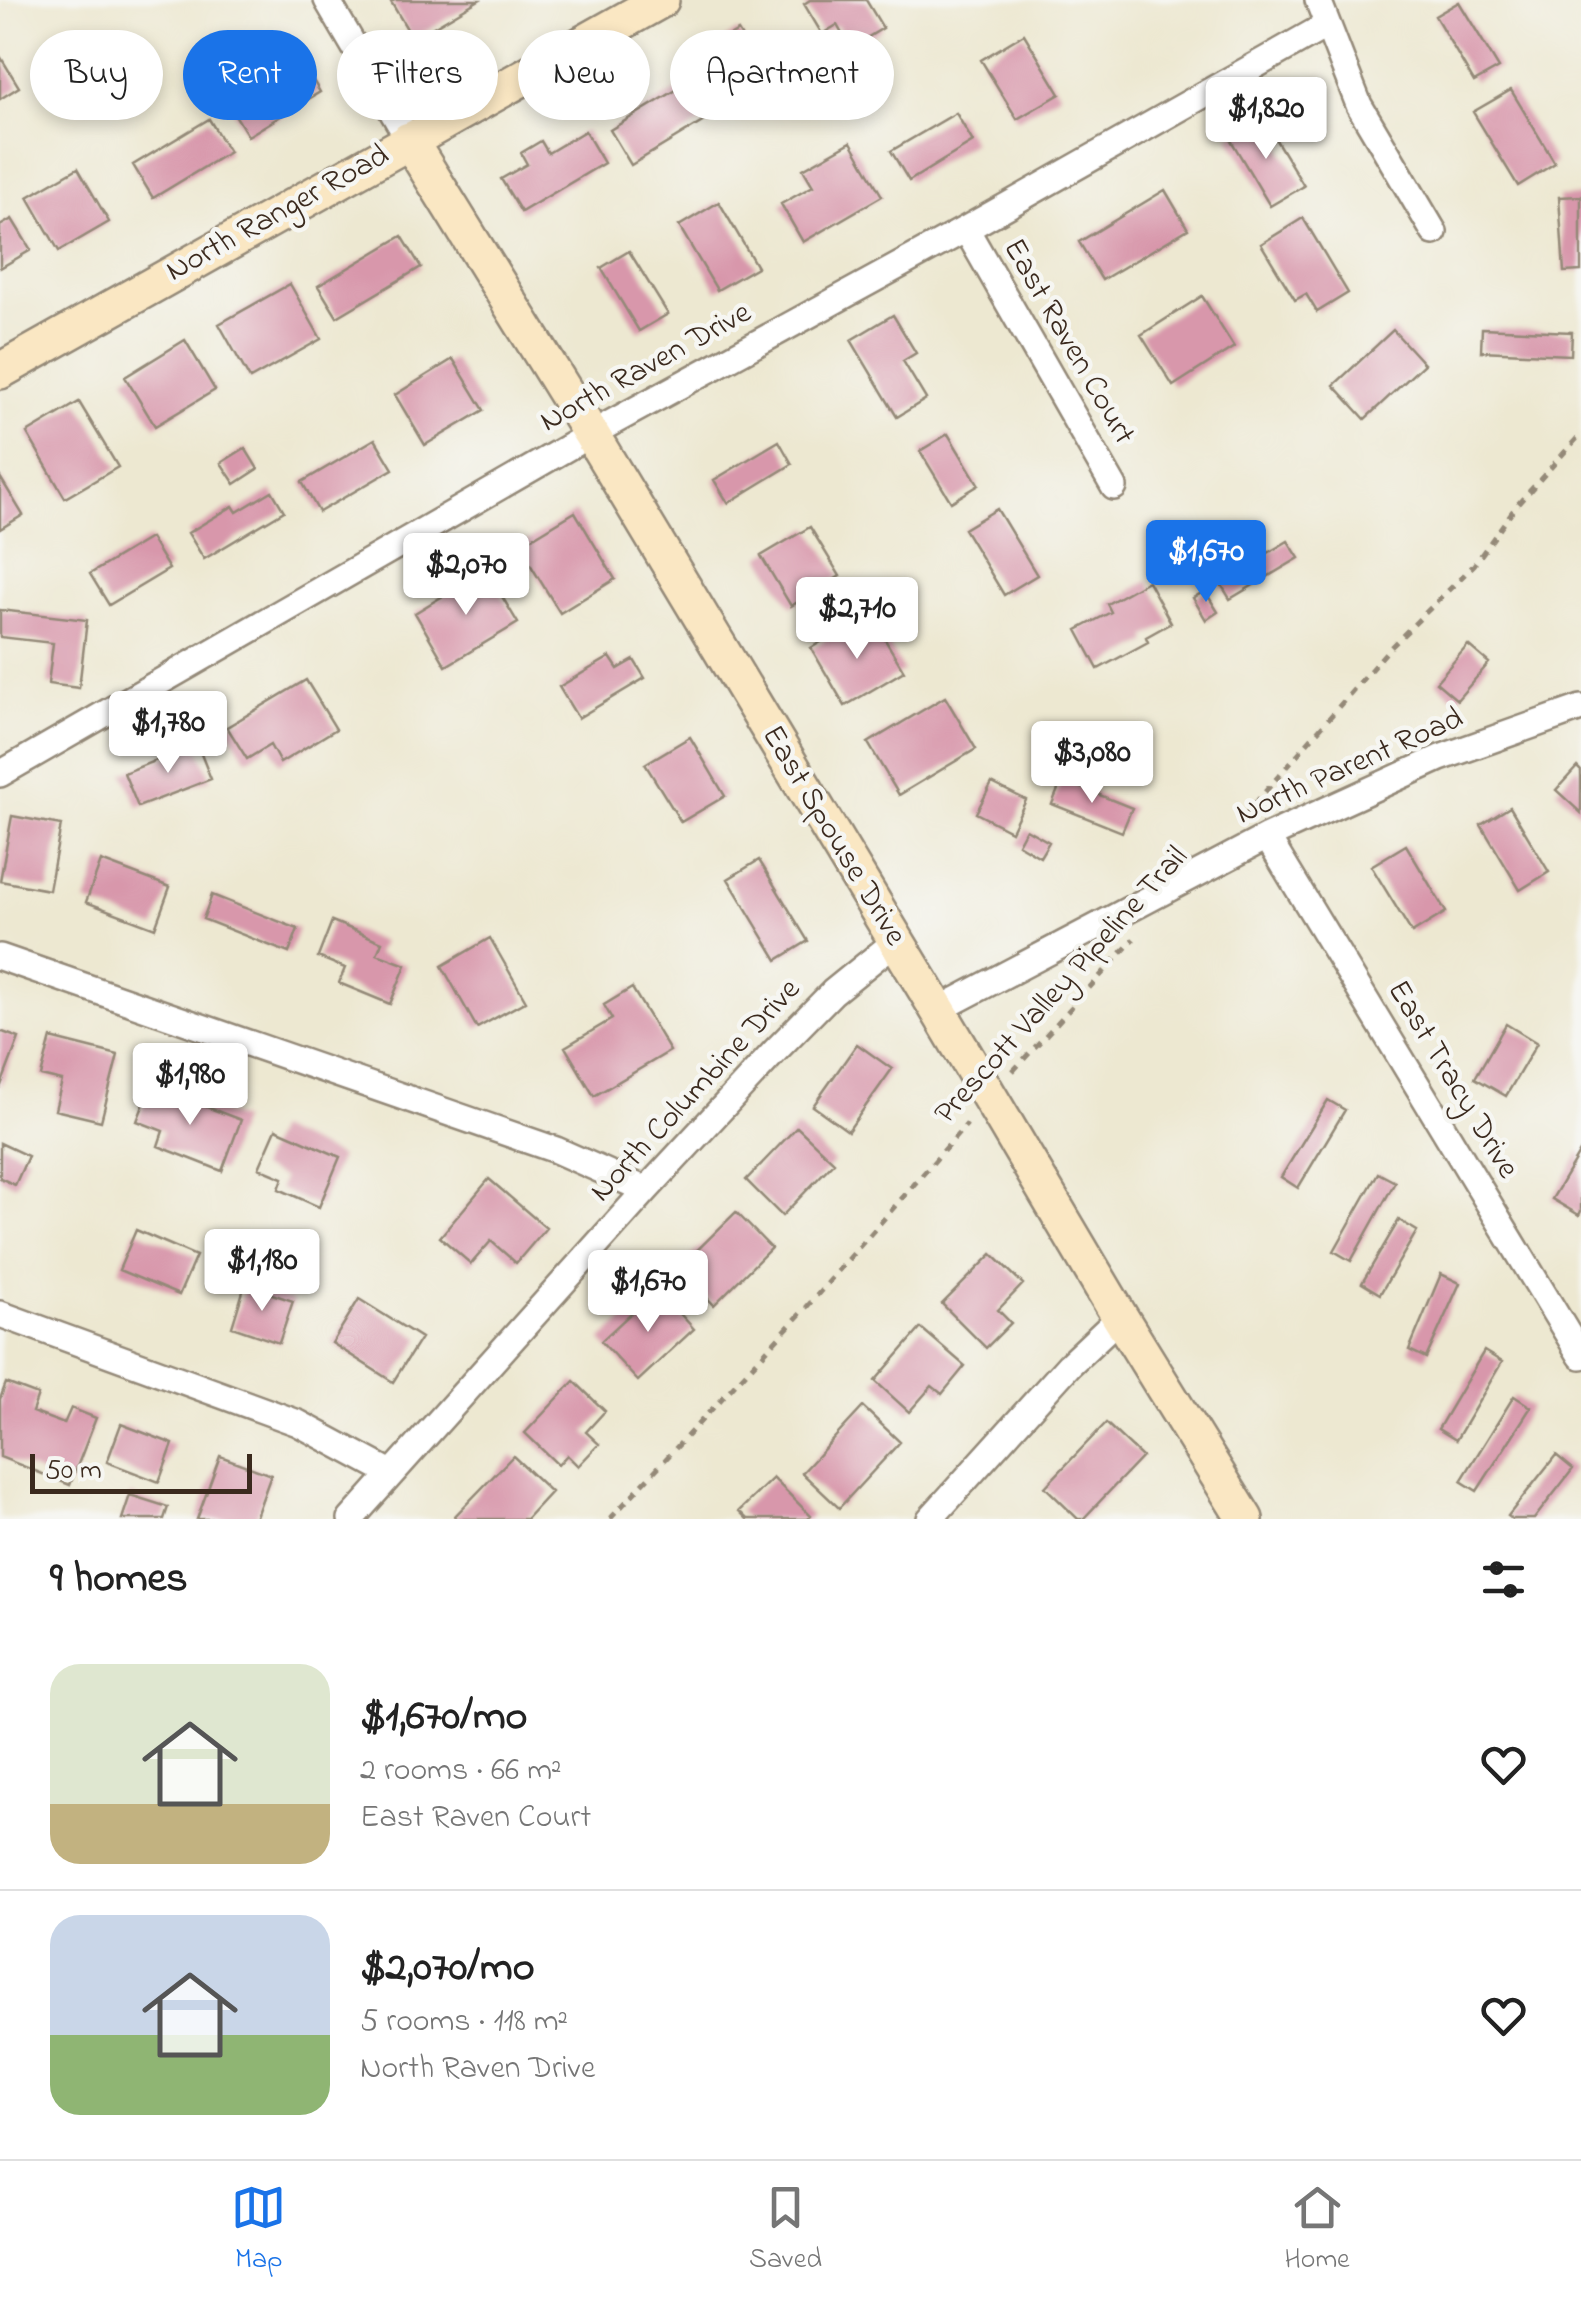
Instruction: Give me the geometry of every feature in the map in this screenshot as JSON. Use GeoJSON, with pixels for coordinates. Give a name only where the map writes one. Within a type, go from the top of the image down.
{"type":"FeatureCollection","features":[{"type":"Feature","properties":{"kind":"street","name":"East Spouse Drive"},"geometry":{"type":"LineString","coordinates":[[327,0],[1245,1519]]}},
{"type":"Feature","properties":{"kind":"street","name":"North Ranger Road"},"geometry":{"type":"LineString","coordinates":[[0,371],[661,0]]}},
{"type":"Feature","properties":{"kind":"street"},"geometry":{"type":"LineString","coordinates":[[1318,0],[1359,105],[1434,232]]}},
{"type":"Feature","properties":{"kind":"street","name":"North Raven Drive"},"geometry":{"type":"LineString","coordinates":[[0,774],[591,434],[1327,25]]}},
{"type":"Feature","properties":{"kind":"street","name":"East Raven Court"},"geometry":{"type":"LineString","coordinates":[[966,229],[1114,487]]}},
{"type":"Feature","properties":{"kind":"street","name":"North Parent Road"},"geometry":{"type":"LineString","coordinates":[[938,1010],[1267,837],[1440,758],[1581,708]]}},
{"type":"Feature","properties":{"kind":"street","name":"East Tracy Drive"},"geometry":{"type":"LineString","coordinates":[[1267,837],[1581,1356]]}},
{"type":"Feature","properties":{"kind":"street","name":"North Columbine Drive"},"geometry":{"type":"LineString","coordinates":[[351,1519],[776,1050],[833,992],[896,941]]}},
{"type":"Feature","properties":{"kind":"street"},"geometry":{"type":"LineString","coordinates":[[0,957],[556,1150],[646,1190]]}},
{"type":"Feature","properties":{"kind":"street"},"geometry":{"type":"LineString","coordinates":[[0,1314],[298,1422],[391,1474]]}},
{"type":"Feature","properties":{"kind":"street"},"geometry":{"type":"LineString","coordinates":[[930,1519],[1069,1365],[1120,1317]]}},
{"type":"Feature","properties":{"kind":"path"},"geometry":{"type":"LineString","coordinates":[[1240,820],[1388,650],[1474,565],[1517,506],[1581,434]]}},
{"type":"Feature","properties":{"kind":"path","name":"Prescott Valley Pipeline Trail"},"geometry":{"type":"LineString","coordinates":[[610,1519],[804,1310],[1137,936]]}},
{"type":"Feature","properties":{"kind":"building"},"geometry":{"type":"Polygon","coordinates":[[[479,0],[428,30],[408,30],[391,2],[479,0]]]}},
{"type":"Feature","properties":{"kind":"building"},"geometry":{"type":"Polygon","coordinates":[[[810,0],[866,0],[883,28],[840,30],[837,25],[820,30],[804,4],[810,0]]]}},
{"type":"Feature","properties":{"kind":"building"},"geometry":{"type":"Polygon","coordinates":[[[1459,2],[1499,68],[1474,82],[1435,16],[1459,2]]]}},
{"type":"Feature","properties":{"kind":"building"},"geometry":{"type":"Polygon","coordinates":[[[1024,34],[1060,94],[1017,119],[981,60],[1024,34]]]}},
{"type":"Feature","properties":{"kind":"building"},"geometry":{"type":"Polygon","coordinates":[[[0,56],[19,87],[0,99],[0,56]]]}},
{"type":"Feature","properties":{"kind":"building"},"geometry":{"type":"Polygon","coordinates":[[[1511,90],[1555,163],[1518,186],[1473,112],[1511,90]]]}},
{"type":"Feature","properties":{"kind":"building"},"geometry":{"type":"Polygon","coordinates":[[[670,94],[670,120],[704,121],[631,165],[610,130],[627,120],[650,120],[650,106],[670,94]]]}},
{"type":"Feature","properties":{"kind":"building"},"geometry":{"type":"Polygon","coordinates":[[[956,113],[973,142],[909,181],[891,151],[956,113]]]}},
{"type":"Feature","properties":{"kind":"building"},"geometry":{"type":"Polygon","coordinates":[[[1262,117],[1304,186],[1270,206],[1229,137],[1262,117]]]}},
{"type":"Feature","properties":{"kind":"building"},"geometry":{"type":"Polygon","coordinates":[[[207,120],[229,152],[153,198],[133,165],[207,120]]]}},
{"type":"Feature","properties":{"kind":"building"},"geometry":{"type":"Polygon","coordinates":[[[238,120],[274,120],[248,136],[238,120]]]}},
{"type":"Feature","properties":{"kind":"building"},"geometry":{"type":"Polygon","coordinates":[[[585,131],[604,163],[521,212],[501,179],[527,164],[521,153],[541,141],[548,153],[585,131]]]}},
{"type":"Feature","properties":{"kind":"building"},"geometry":{"type":"Polygon","coordinates":[[[851,142],[882,196],[803,242],[781,204],[813,186],[803,169],[851,142]]]}},
{"type":"Feature","properties":{"kind":"building"},"geometry":{"type":"Polygon","coordinates":[[[78,168],[109,222],[59,251],[28,197],[78,168]]]}},
{"type":"Feature","properties":{"kind":"building"},"geometry":{"type":"Polygon","coordinates":[[[1165,190],[1188,229],[1102,280],[1079,242],[1165,190]]]}},
{"type":"Feature","properties":{"kind":"building"},"geometry":{"type":"Polygon","coordinates":[[[1581,196],[1581,271],[1564,272],[1559,197],[1581,196]]]}},
{"type":"Feature","properties":{"kind":"building"},"geometry":{"type":"Polygon","coordinates":[[[719,202],[757,267],[717,290],[679,226],[719,202]]]}},
{"type":"Feature","properties":{"kind":"building"},"geometry":{"type":"Polygon","coordinates":[[[1303,218],[1348,293],[1317,312],[1306,294],[1295,300],[1261,244],[1303,218]]]}},
{"type":"Feature","properties":{"kind":"building"},"geometry":{"type":"Polygon","coordinates":[[[12,219],[31,250],[0,268],[0,226],[12,219]]]}},
{"type":"Feature","properties":{"kind":"building"},"geometry":{"type":"Polygon","coordinates":[[[402,236],[421,267],[337,317],[318,286],[402,236]]]}},
{"type":"Feature","properties":{"kind":"building"},"geometry":{"type":"Polygon","coordinates":[[[629,251],[668,314],[639,331],[601,268],[629,251]]]}},
{"type":"Feature","properties":{"kind":"building"},"geometry":{"type":"Polygon","coordinates":[[[290,284],[321,339],[250,379],[219,324],[290,284]]]}},
{"type":"Feature","properties":{"kind":"building"},"geometry":{"type":"Polygon","coordinates":[[[1202,296],[1234,347],[1173,386],[1141,335],[1202,296]]]}},
{"type":"Feature","properties":{"kind":"building"},"geometry":{"type":"Polygon","coordinates":[[[893,315],[916,353],[903,361],[926,399],[897,417],[851,340],[893,315]]]}},
{"type":"Feature","properties":{"kind":"building"},"geometry":{"type":"Polygon","coordinates":[[[1482,328],[1572,332],[1571,355],[1481,351],[1482,328]]]}},
{"type":"Feature","properties":{"kind":"building"},"geometry":{"type":"Polygon","coordinates":[[[1393,330],[1424,364],[1365,419],[1334,385],[1393,330]]]}},
{"type":"Feature","properties":{"kind":"building"},"geometry":{"type":"Polygon","coordinates":[[[185,340],[215,390],[155,426],[125,377],[185,340]]]}},
{"type":"Feature","properties":{"kind":"building"},"geometry":{"type":"Polygon","coordinates":[[[453,359],[484,410],[425,445],[395,395],[453,359]]]}},
{"type":"Feature","properties":{"kind":"building"},"geometry":{"type":"Polygon","coordinates":[[[79,402],[118,467],[65,498],[27,433],[79,402]]]}},
{"type":"Feature","properties":{"kind":"building"},"geometry":{"type":"Polygon","coordinates":[[[948,434],[979,485],[951,502],[920,451],[948,434]]]}},
{"type":"Feature","properties":{"kind":"building"},"geometry":{"type":"Polygon","coordinates":[[[375,439],[393,469],[319,512],[302,482],[375,439]]]}},
{"type":"Feature","properties":{"kind":"building"},"geometry":{"type":"Polygon","coordinates":[[[779,441],[792,464],[728,503],[714,480],[779,441]]]}},
{"type":"Feature","properties":{"kind":"building"},"geometry":{"type":"Polygon","coordinates":[[[245,448],[258,469],[235,484],[221,463],[245,448]]]}},
{"type":"Feature","properties":{"kind":"building"},"geometry":{"type":"Polygon","coordinates":[[[0,477],[23,515],[0,529],[0,477]]]}},
{"type":"Feature","properties":{"kind":"building"},"geometry":{"type":"Polygon","coordinates":[[[272,491],[284,511],[204,559],[188,533],[233,506],[237,512],[272,491]]]}},
{"type":"Feature","properties":{"kind":"building"},"geometry":{"type":"Polygon","coordinates":[[[997,509],[1037,575],[1004,595],[964,529],[997,509]]]}},
{"type":"Feature","properties":{"kind":"building"},"geometry":{"type":"Polygon","coordinates":[[[575,512],[615,579],[560,613],[519,546],[575,512]]]}},
{"type":"Feature","properties":{"kind":"building"},"geometry":{"type":"Polygon","coordinates":[[[810,527],[840,576],[791,606],[761,556],[810,527]]]}},
{"type":"Feature","properties":{"kind":"building"},"geometry":{"type":"Polygon","coordinates":[[[150,538],[169,569],[109,605],[90,574],[150,538]]]}},
{"type":"Feature","properties":{"kind":"building"},"geometry":{"type":"Polygon","coordinates":[[[1288,541],[1299,558],[1230,599],[1212,569],[1250,546],[1258,559],[1288,541]]]}},
{"type":"Feature","properties":{"kind":"building"},"geometry":{"type":"Polygon","coordinates":[[[486,570],[518,623],[446,666],[415,613],[486,570]]]}},
{"type":"Feature","properties":{"kind":"building"},"geometry":{"type":"Polygon","coordinates":[[[1148,581],[1171,623],[1146,637],[1148,642],[1098,669],[1077,630],[1111,612],[1107,604],[1148,581]]]}},
{"type":"Feature","properties":{"kind":"building"},"geometry":{"type":"Polygon","coordinates":[[[1205,591],[1218,612],[1206,620],[1193,598],[1205,591]]]}},
{"type":"Feature","properties":{"kind":"building"},"geometry":{"type":"Polygon","coordinates":[[[0,610],[87,620],[79,688],[48,684],[53,643],[0,637],[0,610]]]}},
{"type":"Feature","properties":{"kind":"building"},"geometry":{"type":"Polygon","coordinates":[[[856,621],[865,636],[878,628],[904,671],[845,706],[811,648],[856,621]]]}},
{"type":"Feature","properties":{"kind":"building"},"geometry":{"type":"Polygon","coordinates":[[[1468,645],[1489,663],[1457,700],[1436,682],[1468,645]]]}},
{"type":"Feature","properties":{"kind":"building"},"geometry":{"type":"Polygon","coordinates":[[[610,657],[618,669],[634,660],[645,678],[578,718],[559,687],[610,657]]]}},
{"type":"Feature","properties":{"kind":"building"},"geometry":{"type":"Polygon","coordinates":[[[306,680],[336,729],[280,763],[270,745],[247,759],[227,727],[306,680]]]}},
{"type":"Feature","properties":{"kind":"building"},"geometry":{"type":"Polygon","coordinates":[[[945,697],[976,749],[899,795],[868,743],[945,697]]]}},
{"type":"Feature","properties":{"kind":"building"},"geometry":{"type":"Polygon","coordinates":[[[690,737],[725,796],[681,822],[645,764],[690,737]]]}},
{"type":"Feature","properties":{"kind":"building"},"geometry":{"type":"Polygon","coordinates":[[[197,744],[211,779],[138,807],[124,773],[197,744]]]}},
{"type":"Feature","properties":{"kind":"building"},"geometry":{"type":"Polygon","coordinates":[[[1577,767],[1581,771],[1581,813],[1556,790],[1577,767]]]}},
{"type":"Feature","properties":{"kind":"building"},"geometry":{"type":"Polygon","coordinates":[[[1062,780],[1132,808],[1122,832],[1052,804],[1062,780]]]}},
{"type":"Feature","properties":{"kind":"building"},"geometry":{"type":"Polygon","coordinates":[[[992,783],[1026,800],[1011,831],[976,813],[992,783]]]}},
{"type":"Feature","properties":{"kind":"building"},"geometry":{"type":"Polygon","coordinates":[[[1510,807],[1549,872],[1520,890],[1481,825],[1510,807]]]}},
{"type":"Feature","properties":{"kind":"building"},"geometry":{"type":"Polygon","coordinates":[[[12,816],[61,825],[49,890],[0,881],[12,816]]]}},
{"type":"Feature","properties":{"kind":"building"},"geometry":{"type":"Polygon","coordinates":[[[1026,829],[1049,842],[1040,857],[1018,844],[1026,829]]]}},
{"type":"Feature","properties":{"kind":"building"},"geometry":{"type":"Polygon","coordinates":[[[1406,845],[1446,912],[1412,933],[1371,866],[1406,845]]]}},
{"type":"Feature","properties":{"kind":"building"},"geometry":{"type":"Polygon","coordinates":[[[759,860],[808,941],[777,960],[728,879],[759,860]]]}},
{"type":"Feature","properties":{"kind":"building"},"geometry":{"type":"Polygon","coordinates":[[[101,861],[170,887],[155,928],[86,902],[101,861]]]}},
{"type":"Feature","properties":{"kind":"building"},"geometry":{"type":"Polygon","coordinates":[[[212,895],[298,929],[289,953],[203,919],[212,895]]]}},
{"type":"Feature","properties":{"kind":"building"},"geometry":{"type":"Polygon","coordinates":[[[332,921],[382,942],[377,954],[406,965],[390,1004],[339,983],[345,968],[318,957],[332,921]]]}},
{"type":"Feature","properties":{"kind":"building"},"geometry":{"type":"Polygon","coordinates":[[[490,938],[526,1001],[477,1028],[442,966],[490,938]]]}},
{"type":"Feature","properties":{"kind":"building"},"geometry":{"type":"Polygon","coordinates":[[[632,988],[670,1051],[594,1096],[565,1047],[612,1019],[604,1005],[632,988]]]}},
{"type":"Feature","properties":{"kind":"building"},"geometry":{"type":"Polygon","coordinates":[[[1506,1024],[1537,1043],[1506,1096],[1475,1078],[1506,1024]]]}},
{"type":"Feature","properties":{"kind":"building"},"geometry":{"type":"Polygon","coordinates":[[[0,1031],[19,1038],[0,1088],[0,1031]]]}},
{"type":"Feature","properties":{"kind":"building"},"geometry":{"type":"Polygon","coordinates":[[[51,1038],[118,1055],[101,1121],[55,1110],[62,1081],[41,1076],[51,1038]]]}},
{"type":"Feature","properties":{"kind":"building"},"geometry":{"type":"Polygon","coordinates":[[[857,1044],[892,1069],[848,1131],[813,1106],[857,1044]]]}},
{"type":"Feature","properties":{"kind":"building"},"geometry":{"type":"Polygon","coordinates":[[[151,1086],[241,1120],[222,1171],[158,1146],[163,1131],[137,1121],[151,1086]]]}},
{"type":"Feature","properties":{"kind":"building"},"geometry":{"type":"Polygon","coordinates":[[[1328,1100],[1345,1110],[1298,1188],[1281,1177],[1328,1100]]]}},
{"type":"Feature","properties":{"kind":"building"},"geometry":{"type":"Polygon","coordinates":[[[797,1127],[834,1162],[782,1216],[746,1180],[797,1127]]]}},
{"type":"Feature","properties":{"kind":"building"},"geometry":{"type":"Polygon","coordinates":[[[276,1129],[340,1157],[319,1207],[279,1189],[283,1178],[259,1168],[276,1129]]]}},
{"type":"Feature","properties":{"kind":"building"},"geometry":{"type":"Polygon","coordinates":[[[0,1143],[28,1156],[15,1185],[0,1178],[0,1143]]]}},
{"type":"Feature","properties":{"kind":"building"},"geometry":{"type":"Polygon","coordinates":[[[1581,1150],[1581,1211],[1579,1215],[1552,1199],[1581,1150]]]}},
{"type":"Feature","properties":{"kind":"building"},"geometry":{"type":"Polygon","coordinates":[[[1378,1173],[1395,1182],[1351,1261],[1334,1251],[1378,1173]]]}},
{"type":"Feature","properties":{"kind":"building"},"geometry":{"type":"Polygon","coordinates":[[[489,1179],[546,1228],[516,1263],[491,1241],[471,1264],[440,1237],[489,1179]]]}},
{"type":"Feature","properties":{"kind":"building"},"geometry":{"type":"Polygon","coordinates":[[[736,1212],[771,1248],[714,1305],[678,1269],[736,1212]]]}},
{"type":"Feature","properties":{"kind":"building"},"geometry":{"type":"Polygon","coordinates":[[[1399,1220],[1417,1231],[1380,1294],[1362,1283],[1399,1220]]]}},
{"type":"Feature","properties":{"kind":"building"},"geometry":{"type":"Polygon","coordinates":[[[136,1230],[196,1256],[179,1295],[119,1270],[136,1230]]]}},
{"type":"Feature","properties":{"kind":"building"},"geometry":{"type":"Polygon","coordinates":[[[992,1254],[1023,1284],[998,1310],[1011,1323],[986,1348],[942,1304],[992,1254]]]}},
{"type":"Feature","properties":{"kind":"building"},"geometry":{"type":"Polygon","coordinates":[[[1441,1274],[1460,1283],[1426,1358],[1409,1350],[1441,1274]]]}},
{"type":"Feature","properties":{"kind":"building"},"geometry":{"type":"Polygon","coordinates":[[[245,1285],[293,1301],[279,1343],[232,1327],[245,1285]]]}},
{"type":"Feature","properties":{"kind":"building"},"geometry":{"type":"Polygon","coordinates":[[[657,1289],[694,1329],[638,1381],[601,1341],[657,1289]]]}},
{"type":"Feature","properties":{"kind":"building"},"geometry":{"type":"Polygon","coordinates":[[[359,1299],[421,1338],[393,1382],[332,1343],[359,1299]]]}},
{"type":"Feature","properties":{"kind":"building"},"geometry":{"type":"Polygon","coordinates":[[[921,1328],[965,1366],[942,1394],[932,1386],[909,1412],[875,1381],[921,1328]]]}},
{"type":"Feature","properties":{"kind":"building"},"geometry":{"type":"Polygon","coordinates":[[[1484,1351],[1502,1362],[1456,1440],[1438,1429],[1484,1351]]]}},
{"type":"Feature","properties":{"kind":"building"},"geometry":{"type":"Polygon","coordinates":[[[574,1381],[605,1411],[586,1432],[599,1444],[578,1466],[567,1455],[558,1465],[525,1433],[574,1381]]]}},
{"type":"Feature","properties":{"kind":"building"},"geometry":{"type":"Polygon","coordinates":[[[6,1383],[38,1395],[32,1412],[64,1424],[71,1408],[96,1418],[70,1485],[0,1457],[0,1399],[6,1383]]]}},
{"type":"Feature","properties":{"kind":"building"},"geometry":{"type":"Polygon","coordinates":[[[1514,1396],[1531,1407],[1477,1491],[1461,1481],[1514,1396]]]}},
{"type":"Feature","properties":{"kind":"building"},"geometry":{"type":"Polygon","coordinates":[[[863,1407],[900,1442],[839,1508],[802,1473],[863,1407]]]}},
{"type":"Feature","properties":{"kind":"building"},"geometry":{"type":"Polygon","coordinates":[[[1106,1423],[1142,1457],[1083,1519],[1078,1519],[1045,1487],[1106,1423]]]}},
{"type":"Feature","properties":{"kind":"building"},"geometry":{"type":"Polygon","coordinates":[[[121,1424],[173,1444],[159,1482],[107,1462],[121,1424]]]}},
{"type":"Feature","properties":{"kind":"building"},"geometry":{"type":"Polygon","coordinates":[[[1556,1455],[1573,1469],[1534,1519],[1512,1519],[1508,1516],[1556,1455]]]}},
{"type":"Feature","properties":{"kind":"building"},"geometry":{"type":"Polygon","coordinates":[[[220,1456],[271,1475],[255,1519],[197,1519],[220,1456]]]}},
{"type":"Feature","properties":{"kind":"building"},"geometry":{"type":"Polygon","coordinates":[[[513,1456],[551,1492],[526,1519],[457,1519],[455,1516],[513,1456]]]}},
{"type":"Feature","properties":{"kind":"building"},"geometry":{"type":"Polygon","coordinates":[[[773,1478],[811,1516],[808,1519],[747,1519],[739,1511],[773,1478]]]}},
{"type":"Feature","properties":{"kind":"building"},"geometry":{"type":"Polygon","coordinates":[[[130,1495],[168,1507],[164,1519],[122,1519],[130,1495]]]}}]}
